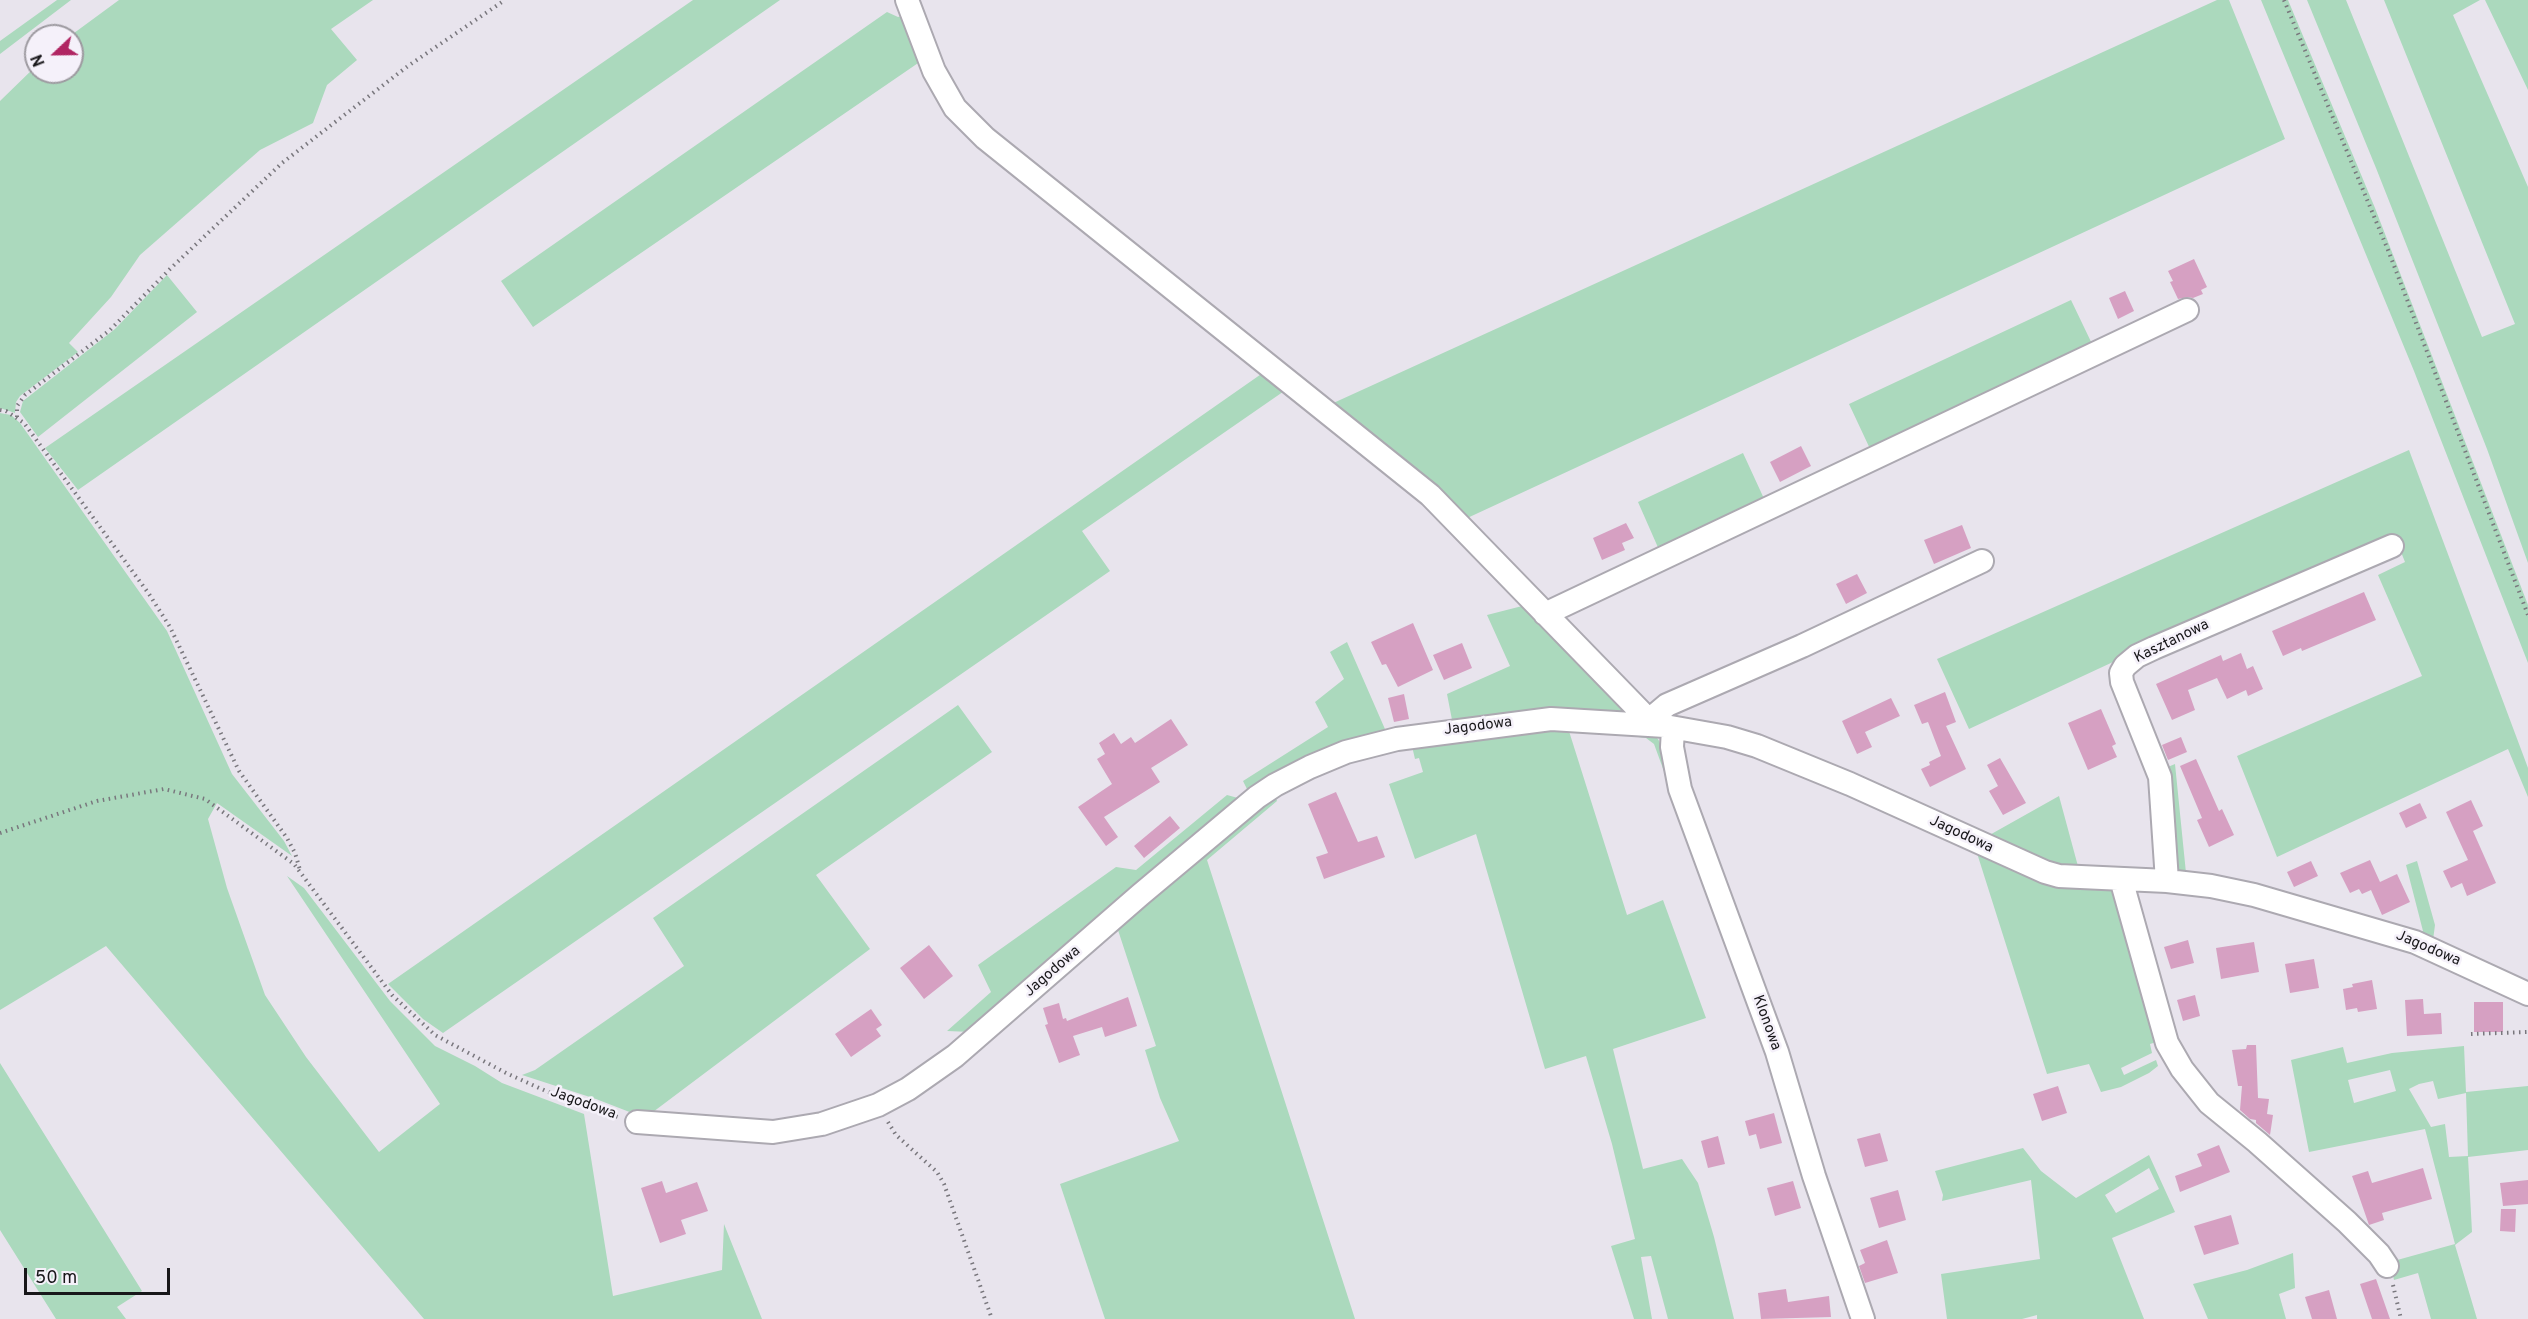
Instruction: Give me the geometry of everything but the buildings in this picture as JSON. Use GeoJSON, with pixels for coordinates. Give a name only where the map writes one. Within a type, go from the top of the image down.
{"type":"FeatureCollection","features":[{"type":"Feature","properties":{"kind":"street"},"geometry":{"type":"LineString","coordinates":[[906,0],[934,71],[956,108],[985,138],[1430,495],[1657,725],[1667,705],[1802,646],[1982,561]]}},
{"type":"Feature","properties":{"kind":"street"},"geometry":{"type":"LineString","coordinates":[[1545,614],[2187,310]]}},
{"type":"Feature","properties":{"kind":"street","name":"Kasztanowa"},"geometry":{"type":"LineString","coordinates":[[2166,881],[2160,777],[2122,682],[2121,673],[2124,666],[2137,656],[2163,644],[2392,546]]}},
{"type":"Feature","properties":{"kind":"street","name":"Jagodowa"},"geometry":{"type":"LineString","coordinates":[[637,1122],[773,1132],[822,1124],[878,1105],[908,1089],[950,1060],[1257,797],[1310,767],[1346,752],[1396,739],[1452,730],[1562,719],[1657,725],[1727,737],[1757,746],[1850,784],[2045,872],[2059,876],[2166,881],[2214,886],[2244,893],[2394,934],[2528,994]]}},
{"type":"Feature","properties":{"kind":"street","name":"Klonowa"},"geometry":{"type":"LineString","coordinates":[[1657,725],[1672,747],[1680,789],[1777,1052],[1811,1166],[1863,1319]]}},
{"type":"Feature","properties":{"kind":"street"},"geometry":{"type":"LineString","coordinates":[[2121,879],[2167,1043],[2182,1070],[2209,1103],[2257,1142],[2347,1222],[2379,1254],[2387,1266]]}},
{"type":"Feature","properties":{"kind":"path"},"geometry":{"type":"LineString","coordinates":[[17,417],[17,406],[25,395],[110,330],[171,268],[282,163],[408,66],[506,0]]}},
{"type":"Feature","properties":{"kind":"path"},"geometry":{"type":"LineString","coordinates":[[2284,0],[2388,250],[2528,615]]}},
{"type":"Feature","properties":{"kind":"path"},"geometry":{"type":"LineString","coordinates":[[0,410],[17,417],[24,423],[170,627],[239,771],[286,838],[295,853],[301,874]]}},
{"type":"Feature","properties":{"kind":"path"},"geometry":{"type":"LineString","coordinates":[[0,833],[97,801],[164,789],[205,799],[294,864],[301,874]]}},
{"type":"Feature","properties":{"kind":"path","name":"Jagodowa"},"geometry":{"type":"LineString","coordinates":[[301,874],[392,994],[435,1035],[515,1077],[587,1108],[637,1122]]}},
{"type":"Feature","properties":{"kind":"path"},"geometry":{"type":"LineString","coordinates":[[2471,1034],[2528,1032]]}},
{"type":"Feature","properties":{"kind":"path"},"geometry":{"type":"LineString","coordinates":[[878,1105],[896,1135],[937,1172],[944,1184],[992,1319]]}},
{"type":"Feature","properties":{"kind":"path"},"geometry":{"type":"LineString","coordinates":[[2387,1266],[2401,1319]]}},
{"type":"Feature","properties":{"kind":"green space"},"geometry":{"type":"Polygon","coordinates":[[[57,0],[71,0],[39,24],[24,24],[24,36],[0,54],[0,41],[57,0]]]}},
{"type":"Feature","properties":{"kind":"green space"},"geometry":{"type":"Polygon","coordinates":[[[119,0],[373,0],[331,29],[357,60],[327,85],[313,123],[260,150],[140,255],[111,297],[69,343],[78,352],[20,396],[16,402],[15,413],[0,408],[0,101],[24,78],[24,84],[84,84],[84,26],[119,0]]]}},
{"type":"Feature","properties":{"kind":"green space"},"geometry":{"type":"Polygon","coordinates":[[[693,0],[780,0],[78,490],[45,448],[693,0]]]}},
{"type":"Feature","properties":{"kind":"green space"},"geometry":{"type":"Polygon","coordinates":[[[2217,0],[2229,0],[2285,139],[1463,520],[1400,456],[1329,405],[2217,0]]]}},
{"type":"Feature","properties":{"kind":"green space"},"geometry":{"type":"Polygon","coordinates":[[[2261,0],[2288,0],[2375,208],[2528,605],[2528,663],[2414,371],[2261,0]]]}},
{"type":"Feature","properties":{"kind":"green space"},"geometry":{"type":"Polygon","coordinates":[[[2307,0],[2346,0],[2482,337],[2515,324],[2384,0],[2480,0],[2453,15],[2528,187],[2528,563],[2487,449],[2307,0]]]}},
{"type":"Feature","properties":{"kind":"green space"},"geometry":{"type":"Polygon","coordinates":[[[2485,0],[2528,0],[2528,90],[2485,0]]]}},
{"type":"Feature","properties":{"kind":"green space"},"geometry":{"type":"Polygon","coordinates":[[[887,12],[898,17],[906,15],[924,59],[533,327],[501,281],[887,12]]]}},
{"type":"Feature","properties":{"kind":"green space"},"geometry":{"type":"Polygon","coordinates":[[[167,275],[197,312],[38,437],[20,412],[23,401],[115,329],[167,275]]]}},
{"type":"Feature","properties":{"kind":"green space"},"geometry":{"type":"Polygon","coordinates":[[[2071,300],[2094,348],[1872,453],[1849,404],[2071,300]]]}},
{"type":"Feature","properties":{"kind":"green space"},"geometry":{"type":"Polygon","coordinates":[[[1267,370],[1290,387],[1082,531],[1110,571],[443,1033],[423,1019],[388,984],[1267,370]]]}},
{"type":"Feature","properties":{"kind":"green space"},"geometry":{"type":"Polygon","coordinates":[[[0,413],[11,415],[20,423],[167,631],[232,774],[284,841],[292,856],[217,803],[208,819],[227,888],[265,995],[306,1057],[379,1152],[440,1104],[287,876],[304,888],[390,1001],[435,1046],[475,1066],[502,1083],[584,1114],[613,1296],[722,1270],[724,1224],[762,1319],[424,1319],[106,946],[0,1010],[0,413]]]}},
{"type":"Feature","properties":{"kind":"green space"},"geometry":{"type":"Polygon","coordinates":[[[2409,450],[2528,768],[2528,797],[2508,749],[2277,857],[2237,756],[2422,676],[2378,575],[2405,562],[2395,537],[2156,642],[1969,729],[1937,659],[2409,450]]]}},
{"type":"Feature","properties":{"kind":"green space"},"geometry":{"type":"Polygon","coordinates":[[[1743,453],[1766,503],[1660,552],[1638,502],[1743,453]]]}},
{"type":"Feature","properties":{"kind":"green space"},"geometry":{"type":"Polygon","coordinates":[[[1530,604],[1635,712],[1453,725],[1447,694],[1510,666],[1487,615],[1530,604]]]}},
{"type":"Feature","properties":{"kind":"green space"},"geometry":{"type":"Polygon","coordinates":[[[1347,642],[1388,736],[1249,793],[1243,781],[1328,727],[1315,702],[1344,679],[1330,652],[1347,642]]]}},
{"type":"Feature","properties":{"kind":"green space"},"geometry":{"type":"Polygon","coordinates":[[[958,705],[992,752],[816,875],[870,949],[645,1118],[522,1075],[535,1070],[684,966],[653,918],[958,705]]]}},
{"type":"Feature","properties":{"kind":"green space"},"geometry":{"type":"Polygon","coordinates":[[[1540,724],[1650,731],[1658,739],[1749,1004],[1654,744],[1646,738],[1568,728],[1627,915],[1663,900],[1706,1018],[1613,1049],[1643,1169],[1682,1159],[1698,1183],[1734,1319],[1668,1319],[1651,1256],[1641,1257],[1652,1319],[1634,1319],[1611,1246],[1635,1239],[1612,1144],[1586,1056],[1545,1069],[1476,834],[1415,859],[1389,784],[1423,772],[1419,758],[1415,759],[1411,742],[1540,724]]]}},
{"type":"Feature","properties":{"kind":"green space"},"geometry":{"type":"Polygon","coordinates":[[[2175,764],[2186,873],[2177,878],[2163,769],[2175,764]]]}},
{"type":"Feature","properties":{"kind":"green space"},"geometry":{"type":"Polygon","coordinates":[[[1227,795],[1238,798],[971,1032],[947,1031],[991,992],[978,965],[1116,867],[1136,870],[1227,795]]]}},
{"type":"Feature","properties":{"kind":"green space"},"geometry":{"type":"Polygon","coordinates":[[[1275,795],[1277,801],[1207,860],[1355,1319],[1105,1319],[1060,1184],[1179,1141],[1160,1098],[1145,1050],[1156,1046],[1116,924],[1275,795]]]}},
{"type":"Feature","properties":{"kind":"green space"},"geometry":{"type":"Polygon","coordinates":[[[2059,796],[2079,870],[2069,872],[1986,837],[2059,796]]]}},
{"type":"Feature","properties":{"kind":"green space"},"geometry":{"type":"Polygon","coordinates":[[[1976,850],[2116,889],[2163,1040],[2150,1044],[2152,1053],[2121,1068],[2124,1075],[2156,1060],[2158,1066],[2121,1087],[2101,1092],[2089,1064],[2047,1074],[1976,850]]]}},
{"type":"Feature","properties":{"kind":"green space"},"geometry":{"type":"Polygon","coordinates":[[[2417,861],[2435,925],[2433,940],[2418,938],[2420,931],[2423,931],[2406,865],[2417,861]]]}},
{"type":"Feature","properties":{"kind":"green space"},"geometry":{"type":"Polygon","coordinates":[[[2464,1046],[2466,1092],[2528,1086],[2528,1150],[2468,1157],[2472,1232],[2455,1245],[2477,1319],[2431,1319],[2418,1273],[2394,1280],[2390,1262],[2455,1244],[2425,1129],[2309,1152],[2291,1060],[2343,1047],[2347,1063],[2392,1053],[2464,1046]],[[2390,1070],[2348,1080],[2354,1103],[2396,1091],[2390,1070]],[[2433,1081],[2409,1089],[2431,1127],[2445,1124],[2449,1157],[2468,1156],[2466,1093],[2438,1099],[2433,1081]]]}},
{"type":"Feature","properties":{"kind":"green space"},"geometry":{"type":"Polygon","coordinates":[[[0,1063],[142,1291],[117,1307],[126,1319],[56,1319],[0,1230],[0,1063]]]}},
{"type":"Feature","properties":{"kind":"green space"},"geometry":{"type":"Polygon","coordinates":[[[2023,1148],[2041,1171],[2076,1198],[2149,1155],[2175,1212],[2112,1238],[2144,1319],[2037,1319],[2037,1315],[2022,1319],[1947,1319],[1941,1274],[2040,1259],[2031,1180],[1942,1201],[1943,1195],[1935,1171],[2023,1148]],[[2149,1168],[2105,1195],[2116,1213],[2159,1189],[2149,1168]]]}},
{"type":"Feature","properties":{"kind":"green space"},"geometry":{"type":"Polygon","coordinates":[[[2293,1253],[2295,1288],[2279,1294],[2286,1319],[2208,1319],[2193,1284],[2247,1270],[2293,1253]]]}}]}
